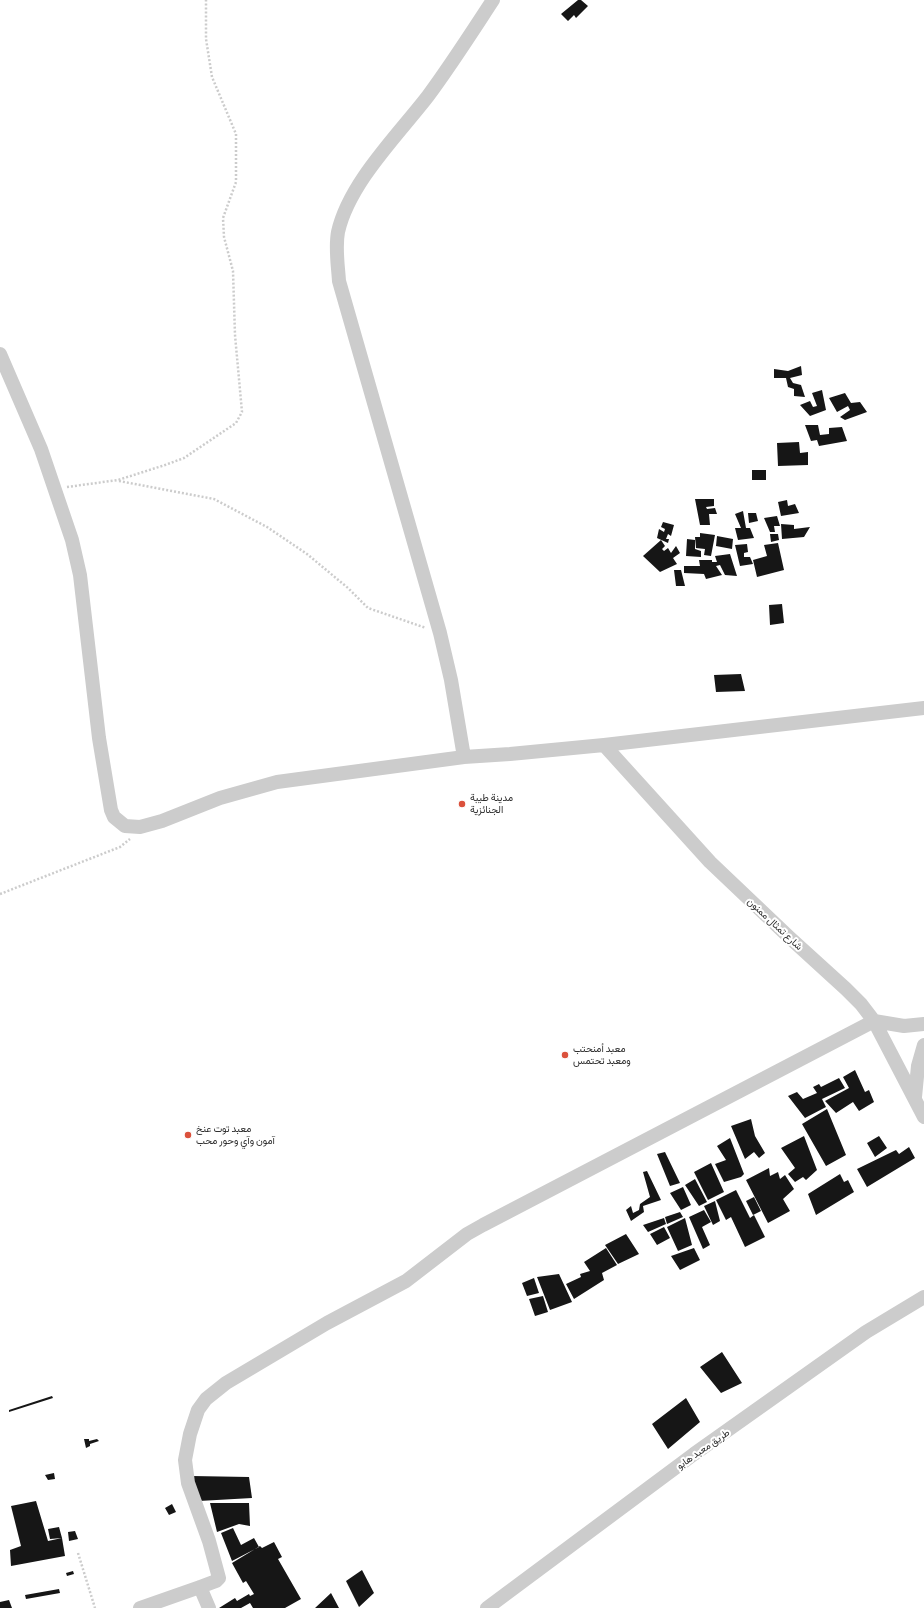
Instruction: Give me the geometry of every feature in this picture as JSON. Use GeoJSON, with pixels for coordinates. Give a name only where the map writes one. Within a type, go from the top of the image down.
{"type":"FeatureCollection","features":[{"type":"Feature","properties":{"kind":"street"},"geometry":{"type":"LineString","coordinates":[[464,757],[451,680],[440,633],[339,281],[337,251],[338,232],[347,207],[372,166],[429,95],[493,0]]}},
{"type":"Feature","properties":{"kind":"street"},"geometry":{"type":"LineString","coordinates":[[0,354],[41,449],[72,540],[80,575],[99,738],[111,810],[114,817],[125,826],[135,827],[162,821],[220,798],[277,782],[464,757],[604,745],[924,708]]}},
{"type":"Feature","properties":{"kind":"street","name":"شارع تمثال ممنون"},"geometry":{"type":"LineString","coordinates":[[604,745],[710,862],[846,989],[874,1021],[915,1097],[924,1117]]}},
{"type":"Feature","properties":{"kind":"street"},"geometry":{"type":"LineString","coordinates":[[140,1608],[216,1581],[219,1578],[219,1574],[188,1482],[185,1460],[190,1434],[196,1415],[211,1394],[226,1383],[320,1327],[406,1280],[467,1234],[482,1225],[874,1021],[904,1026],[924,1024]]}},
{"type":"Feature","properties":{"kind":"street"},"geometry":{"type":"LineString","coordinates":[[915,1097],[918,1066],[924,1046]]}},
{"type":"Feature","properties":{"kind":"street","name":"طريق معبد هابو"},"geometry":{"type":"LineString","coordinates":[[486,1608],[662,1478],[866,1332],[924,1297]]}},
{"type":"Feature","properties":{"kind":"street"},"geometry":{"type":"LineString","coordinates":[[200,1587],[209,1608]]}},
{"type":"Feature","properties":{"kind":"path"},"geometry":{"type":"LineString","coordinates":[[55,489],[81,484],[118,480],[184,458],[236,423],[242,412],[235,335],[234,271],[224,237],[223,218],[236,182],[236,134],[212,77],[206,39],[206,0]]}},
{"type":"Feature","properties":{"kind":"path"},"geometry":{"type":"LineString","coordinates":[[118,480],[214,499],[267,527],[307,554],[348,588],[368,608],[440,633]]}},
{"type":"Feature","properties":{"kind":"path"},"geometry":{"type":"LineString","coordinates":[[0,894],[120,847],[130,839],[135,827]]}},
{"type":"Feature","properties":{"kind":"path"},"geometry":{"type":"LineString","coordinates":[[78,1553],[95,1608]]}},
{"type":"Feature","properties":{"kind":"building"},"geometry":{"type":"Polygon","coordinates":[[[578,0],[581,0],[588,6],[576,18],[574,15],[568,21],[561,14],[578,0]]]}},
{"type":"Feature","properties":{"kind":"building"},"geometry":{"type":"Polygon","coordinates":[[[801,366],[802,375],[790,378],[793,383],[801,385],[805,397],[794,396],[794,389],[788,387],[786,378],[774,378],[774,369],[788,371],[801,366]]]}},
{"type":"Feature","properties":{"kind":"building"},"geometry":{"type":"Polygon","coordinates":[[[822,390],[826,410],[810,416],[800,405],[810,401],[813,407],[817,406],[812,393],[822,390]]]}},
{"type":"Feature","properties":{"kind":"building"},"geometry":{"type":"Polygon","coordinates":[[[845,393],[851,403],[860,402],[867,412],[845,420],[840,417],[850,410],[848,406],[837,412],[829,398],[845,393]]]}},
{"type":"Feature","properties":{"kind":"building"},"geometry":{"type":"Polygon","coordinates":[[[805,425],[818,425],[820,435],[829,434],[829,428],[842,427],[847,441],[819,446],[817,440],[811,441],[805,425]]]}},
{"type":"Feature","properties":{"kind":"building"},"geometry":{"type":"Polygon","coordinates":[[[799,442],[800,453],[808,452],[808,465],[778,466],[777,443],[799,442]]]}},
{"type":"Feature","properties":{"kind":"building"},"geometry":{"type":"Polygon","coordinates":[[[752,470],[766,470],[766,480],[752,480],[752,470]]]}},
{"type":"Feature","properties":{"kind":"building"},"geometry":{"type":"Polygon","coordinates":[[[695,499],[714,499],[714,506],[706,507],[707,509],[715,508],[717,514],[709,514],[710,525],[700,525],[695,499]]]}},
{"type":"Feature","properties":{"kind":"building"},"geometry":{"type":"Polygon","coordinates":[[[787,500],[788,506],[795,504],[799,513],[781,516],[778,502],[787,500]]]}},
{"type":"Feature","properties":{"kind":"building"},"geometry":{"type":"Polygon","coordinates":[[[743,511],[746,528],[750,528],[754,538],[738,540],[735,528],[741,528],[735,514],[743,511]]]}},
{"type":"Feature","properties":{"kind":"building"},"geometry":{"type":"Polygon","coordinates":[[[748,513],[756,513],[758,521],[749,523],[748,513]]]}},
{"type":"Feature","properties":{"kind":"building"},"geometry":{"type":"Polygon","coordinates":[[[777,516],[780,526],[774,526],[775,532],[770,532],[764,518],[777,516]]]}},
{"type":"Feature","properties":{"kind":"building"},"geometry":{"type":"Polygon","coordinates":[[[663,522],[674,525],[671,536],[668,534],[666,539],[669,539],[668,543],[657,538],[659,529],[664,532],[665,529],[661,527],[663,522]]]}},
{"type":"Feature","properties":{"kind":"building"},"geometry":{"type":"Polygon","coordinates":[[[781,524],[794,525],[794,529],[810,527],[804,537],[782,539],[781,524]]]}},
{"type":"Feature","properties":{"kind":"building"},"geometry":{"type":"Polygon","coordinates":[[[700,533],[715,535],[711,556],[704,555],[705,549],[696,548],[695,537],[700,537],[700,533]]]}},
{"type":"Feature","properties":{"kind":"building"},"geometry":{"type":"Polygon","coordinates":[[[770,534],[778,534],[779,540],[771,542],[770,534]]]}},
{"type":"Feature","properties":{"kind":"building"},"geometry":{"type":"Polygon","coordinates":[[[717,536],[733,539],[732,549],[716,546],[717,536]]]}},
{"type":"Feature","properties":{"kind":"building"},"geometry":{"type":"Polygon","coordinates":[[[687,539],[695,540],[695,549],[701,551],[701,557],[686,556],[687,539]]]}},
{"type":"Feature","properties":{"kind":"building"},"geometry":{"type":"Polygon","coordinates":[[[661,540],[665,546],[662,549],[664,551],[668,548],[671,553],[676,546],[680,553],[673,558],[677,564],[660,572],[643,556],[661,540]]]}},
{"type":"Feature","properties":{"kind":"building"},"geometry":{"type":"Polygon","coordinates":[[[778,543],[784,570],[757,577],[753,560],[767,556],[764,545],[778,543]]]}},
{"type":"Feature","properties":{"kind":"building"},"geometry":{"type":"Polygon","coordinates":[[[747,544],[748,552],[744,553],[744,557],[750,557],[753,564],[740,566],[735,545],[747,544]]]}},
{"type":"Feature","properties":{"kind":"building"},"geometry":{"type":"Polygon","coordinates":[[[730,554],[737,576],[725,575],[720,565],[716,566],[722,575],[706,579],[704,574],[684,573],[684,566],[700,566],[699,560],[712,560],[712,562],[717,562],[715,556],[730,554]]]}},
{"type":"Feature","properties":{"kind":"building"},"geometry":{"type":"Polygon","coordinates":[[[674,570],[681,570],[685,586],[676,586],[674,570]]]}},
{"type":"Feature","properties":{"kind":"building"},"geometry":{"type":"Polygon","coordinates":[[[782,604],[784,623],[770,625],[769,605],[782,604]]]}},
{"type":"Feature","properties":{"kind":"building"},"geometry":{"type":"Polygon","coordinates":[[[741,674],[745,691],[716,692],[714,675],[741,674]]]}},
{"type":"Feature","properties":{"kind":"building"},"geometry":{"type":"Polygon","coordinates":[[[855,1070],[865,1092],[869,1090],[874,1102],[859,1111],[853,1102],[836,1113],[825,1101],[849,1088],[843,1077],[855,1070]]]}},
{"type":"Feature","properties":{"kind":"building"},"geometry":{"type":"Polygon","coordinates":[[[839,1078],[845,1088],[822,1099],[826,1107],[805,1118],[788,1096],[797,1092],[803,1099],[817,1093],[813,1087],[819,1084],[821,1087],[839,1078]]]}},
{"type":"Feature","properties":{"kind":"building"},"geometry":{"type":"Polygon","coordinates":[[[827,1109],[846,1155],[826,1166],[802,1124],[827,1109]]]}},
{"type":"Feature","properties":{"kind":"building"},"geometry":{"type":"Polygon","coordinates":[[[751,1119],[755,1136],[765,1153],[759,1158],[754,1152],[745,1159],[731,1126],[751,1119]]]}},
{"type":"Feature","properties":{"kind":"building"},"geometry":{"type":"Polygon","coordinates":[[[804,1136],[817,1170],[806,1180],[803,1177],[795,1182],[788,1174],[795,1168],[781,1148],[804,1136]]]}},
{"type":"Feature","properties":{"kind":"building"},"geometry":{"type":"Polygon","coordinates":[[[879,1136],[887,1148],[875,1157],[867,1143],[879,1136]]]}},
{"type":"Feature","properties":{"kind":"building"},"geometry":{"type":"Polygon","coordinates":[[[730,1138],[744,1174],[741,1177],[724,1182],[715,1164],[726,1160],[717,1146],[730,1138]]]}},
{"type":"Feature","properties":{"kind":"building"},"geometry":{"type":"Polygon","coordinates":[[[909,1147],[915,1158],[867,1187],[857,1169],[896,1150],[899,1154],[909,1147]]]}},
{"type":"Feature","properties":{"kind":"building"},"geometry":{"type":"Polygon","coordinates":[[[665,1152],[680,1183],[670,1186],[657,1154],[665,1152]]]}},
{"type":"Feature","properties":{"kind":"building"},"geometry":{"type":"Polygon","coordinates":[[[711,1163],[724,1192],[708,1200],[694,1172],[711,1163]]]}},
{"type":"Feature","properties":{"kind":"building"},"geometry":{"type":"Polygon","coordinates":[[[769,1168],[770,1176],[778,1172],[780,1179],[785,1175],[794,1189],[783,1199],[790,1211],[768,1223],[746,1180],[769,1168]]]}},
{"type":"Feature","properties":{"kind":"building"},"geometry":{"type":"Polygon","coordinates":[[[647,1171],[661,1200],[643,1206],[644,1212],[631,1221],[626,1210],[631,1206],[633,1213],[639,1210],[640,1204],[650,1197],[643,1172],[647,1171]]]}},
{"type":"Feature","properties":{"kind":"building"},"geometry":{"type":"Polygon","coordinates":[[[840,1174],[844,1182],[848,1180],[854,1192],[816,1215],[808,1194],[840,1174]]]}},
{"type":"Feature","properties":{"kind":"building"},"geometry":{"type":"Polygon","coordinates":[[[695,1179],[707,1202],[699,1206],[685,1185],[695,1179]]]}},
{"type":"Feature","properties":{"kind":"building"},"geometry":{"type":"Polygon","coordinates":[[[683,1187],[691,1205],[681,1210],[670,1193],[683,1187]]]}},
{"type":"Feature","properties":{"kind":"building"},"geometry":{"type":"Polygon","coordinates":[[[736,1190],[750,1218],[754,1215],[765,1237],[745,1247],[731,1217],[726,1220],[716,1200],[736,1190]]]}},
{"type":"Feature","properties":{"kind":"building"},"geometry":{"type":"Polygon","coordinates":[[[754,1197],[761,1211],[753,1215],[746,1201],[754,1197]]]}},
{"type":"Feature","properties":{"kind":"building"},"geometry":{"type":"Polygon","coordinates":[[[715,1201],[720,1221],[713,1225],[704,1206],[715,1201]]]}},
{"type":"Feature","properties":{"kind":"building"},"geometry":{"type":"Polygon","coordinates":[[[704,1210],[711,1222],[702,1227],[710,1245],[703,1249],[689,1217],[704,1210]]]}},
{"type":"Feature","properties":{"kind":"building"},"geometry":{"type":"Polygon","coordinates":[[[680,1212],[683,1217],[667,1224],[665,1217],[680,1212]]]}},
{"type":"Feature","properties":{"kind":"building"},"geometry":{"type":"Polygon","coordinates":[[[664,1218],[666,1224],[648,1232],[643,1225],[664,1218]]]}},
{"type":"Feature","properties":{"kind":"building"},"geometry":{"type":"Polygon","coordinates":[[[685,1218],[692,1245],[678,1251],[667,1227],[685,1218]]]}},
{"type":"Feature","properties":{"kind":"building"},"geometry":{"type":"Polygon","coordinates":[[[664,1227],[670,1238],[657,1245],[650,1234],[664,1227]]]}},
{"type":"Feature","properties":{"kind":"building"},"geometry":{"type":"Polygon","coordinates":[[[626,1234],[639,1254],[618,1264],[605,1245],[626,1234]]]}},
{"type":"Feature","properties":{"kind":"building"},"geometry":{"type":"Polygon","coordinates":[[[606,1248],[617,1265],[602,1273],[604,1280],[574,1299],[566,1284],[581,1277],[580,1274],[590,1271],[584,1262],[606,1248]]]}},
{"type":"Feature","properties":{"kind":"building"},"geometry":{"type":"Polygon","coordinates":[[[694,1248],[700,1260],[680,1270],[671,1256],[694,1248]]]}},
{"type":"Feature","properties":{"kind":"building"},"geometry":{"type":"Polygon","coordinates":[[[559,1274],[572,1302],[550,1310],[537,1277],[559,1274]]]}},
{"type":"Feature","properties":{"kind":"building"},"geometry":{"type":"Polygon","coordinates":[[[534,1278],[539,1293],[527,1296],[522,1283],[534,1278]]]}},
{"type":"Feature","properties":{"kind":"building"},"geometry":{"type":"Polygon","coordinates":[[[543,1296],[548,1312],[535,1316],[529,1299],[543,1296]]]}},
{"type":"Feature","properties":{"kind":"building"},"geometry":{"type":"Polygon","coordinates":[[[722,1352],[742,1383],[721,1393],[700,1367],[722,1352]]]}},
{"type":"Feature","properties":{"kind":"building"},"geometry":{"type":"Polygon","coordinates":[[[52,1396],[53,1398],[9,1412],[9,1410],[52,1396]]]}},
{"type":"Feature","properties":{"kind":"building"},"geometry":{"type":"Polygon","coordinates":[[[686,1398],[700,1422],[668,1449],[652,1424],[686,1398]]]}},
{"type":"Feature","properties":{"kind":"building"},"geometry":{"type":"Polygon","coordinates":[[[84,1439],[89,1439],[89,1441],[97,1439],[99,1441],[90,1444],[90,1446],[86,1448],[84,1439]]]}},
{"type":"Feature","properties":{"kind":"building"},"geometry":{"type":"Polygon","coordinates":[[[54,1473],[55,1479],[48,1480],[45,1475],[54,1473]]]}},
{"type":"Feature","properties":{"kind":"building"},"geometry":{"type":"Polygon","coordinates":[[[192,1476],[249,1477],[252,1498],[199,1501],[192,1476]]]}},
{"type":"Feature","properties":{"kind":"building"},"geometry":{"type":"Polygon","coordinates":[[[36,1501],[48,1541],[62,1538],[65,1556],[11,1566],[10,1550],[21,1546],[11,1506],[36,1501]]]}},
{"type":"Feature","properties":{"kind":"building"},"geometry":{"type":"Polygon","coordinates":[[[210,1503],[249,1503],[250,1526],[239,1524],[217,1532],[210,1503]]]}},
{"type":"Feature","properties":{"kind":"building"},"geometry":{"type":"Polygon","coordinates":[[[172,1504],[176,1512],[169,1515],[165,1508],[172,1504]]]}},
{"type":"Feature","properties":{"kind":"building"},"geometry":{"type":"Polygon","coordinates":[[[59,1527],[62,1538],[50,1539],[48,1529],[59,1527]]]}},
{"type":"Feature","properties":{"kind":"building"},"geometry":{"type":"Polygon","coordinates":[[[233,1528],[241,1545],[254,1538],[259,1547],[232,1561],[221,1533],[233,1528]]]}},
{"type":"Feature","properties":{"kind":"building"},"geometry":{"type":"Polygon","coordinates":[[[75,1531],[78,1539],[69,1541],[68,1532],[75,1531]]]}},
{"type":"Feature","properties":{"kind":"building"},"geometry":{"type":"Polygon","coordinates":[[[274,1542],[282,1557],[278,1559],[301,1599],[285,1608],[253,1608],[250,1603],[241,1608],[219,1608],[235,1598],[237,1601],[249,1594],[250,1596],[254,1594],[246,1581],[243,1583],[232,1563],[260,1546],[262,1548],[274,1542]]]}},
{"type":"Feature","properties":{"kind":"building"},"geometry":{"type":"Polygon","coordinates":[[[362,1570],[374,1593],[359,1607],[346,1581],[362,1570]]]}},
{"type":"Feature","properties":{"kind":"building"},"geometry":{"type":"Polygon","coordinates":[[[73,1571],[74,1574],[67,1576],[66,1573],[73,1571]]]}},
{"type":"Feature","properties":{"kind":"building"},"geometry":{"type":"Polygon","coordinates":[[[59,1589],[60,1593],[26,1599],[25,1595],[59,1589]]]}},
{"type":"Feature","properties":{"kind":"building"},"geometry":{"type":"Polygon","coordinates":[[[331,1593],[339,1608],[315,1608],[331,1593]]]}},
{"type":"Feature","properties":{"kind":"building"},"geometry":{"type":"Polygon","coordinates":[[[9,1600],[12,1608],[0,1608],[0,1602],[9,1600]]]}},
{"type":"Feature","properties":{"kind":"place","name":"مدينة طيبة الجنائزية"},"geometry":{"type":"Point","coordinates":[462,804]}},
{"type":"Feature","properties":{"kind":"place","name":"معبد أمنحتب ومعبد تحتمس"},"geometry":{"type":"Point","coordinates":[565,1055]}},
{"type":"Feature","properties":{"kind":"place","name":"معبد توت عنخ آمون وآي وحور محب"},"geometry":{"type":"Point","coordinates":[188,1135]}}]}
